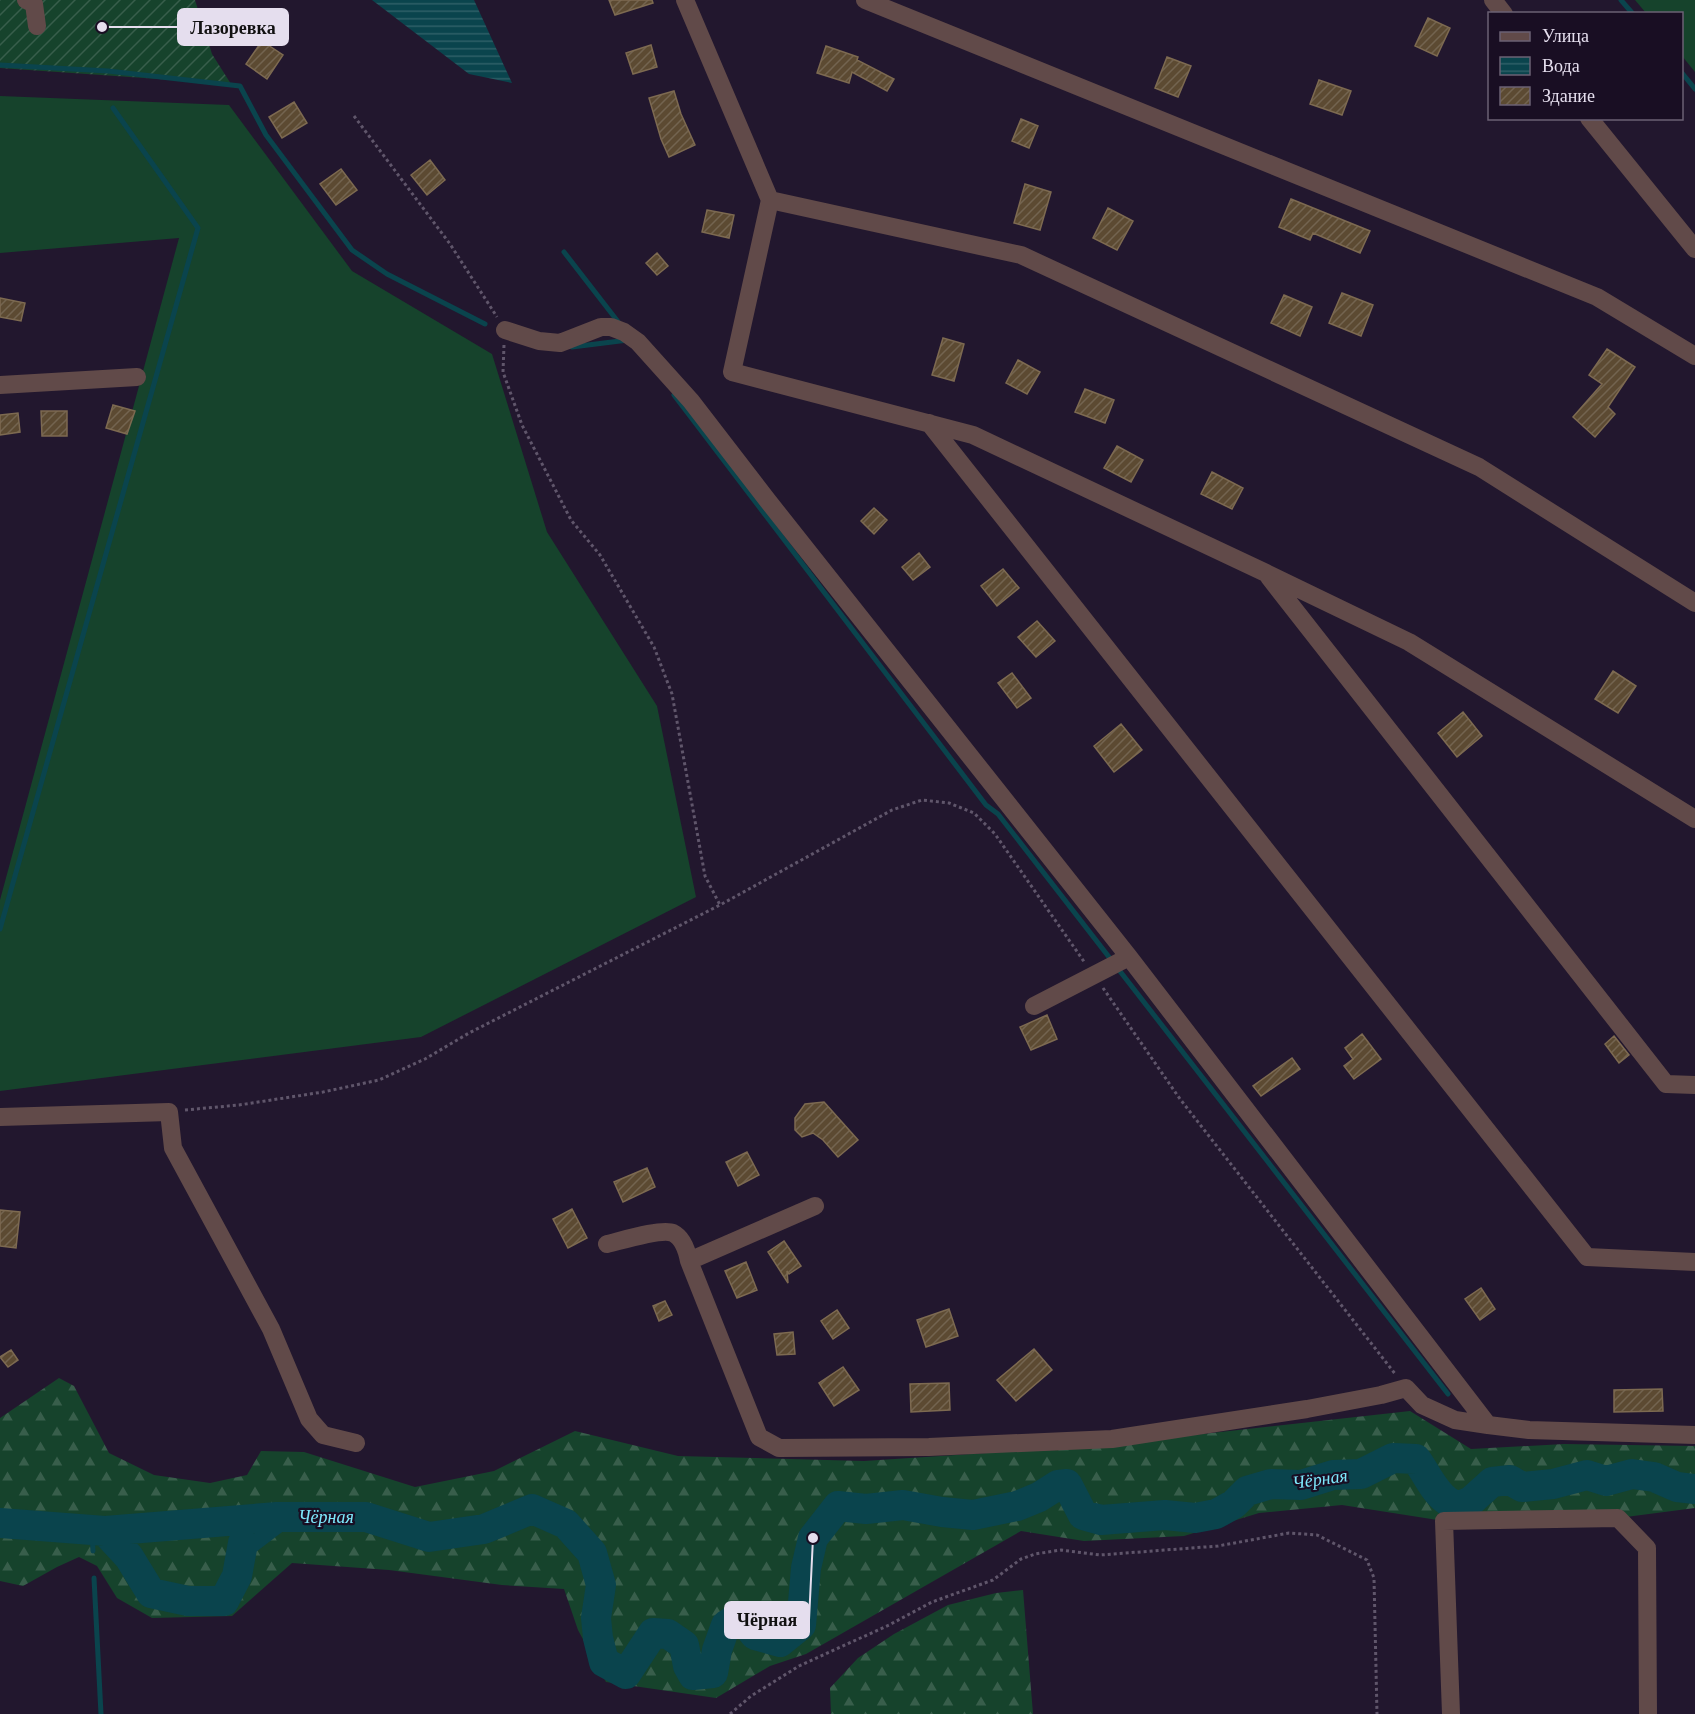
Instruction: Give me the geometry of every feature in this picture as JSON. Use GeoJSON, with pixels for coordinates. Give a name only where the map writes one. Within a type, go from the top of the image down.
{"type":"FeatureCollection","features":[{"type":"Feature","properties":{"kind":"street"},"geometry":{"type":"LineString","coordinates":[[26,0],[34,4],[37,26]]}},
{"type":"Feature","properties":{"kind":"street"},"geometry":{"type":"LineString","coordinates":[[685,0],[770,200],[732,372],[973,435],[1409,642],[1695,819]]}},
{"type":"Feature","properties":{"kind":"street"},"geometry":{"type":"LineString","coordinates":[[865,0],[1598,297],[1695,356]]}},
{"type":"Feature","properties":{"kind":"street"},"geometry":{"type":"LineString","coordinates":[[1493,0],[1502,12]]}},
{"type":"Feature","properties":{"kind":"street"},"geometry":{"type":"LineString","coordinates":[[1591,120],[1695,249]]}},
{"type":"Feature","properties":{"kind":"street"},"geometry":{"type":"LineString","coordinates":[[770,200],[1021,255],[1479,467],[1695,603]]}},
{"type":"Feature","properties":{"kind":"street"},"geometry":{"type":"LineString","coordinates":[[505,330],[539,341],[560,343],[601,327],[611,327],[624,332],[638,342],[691,401],[1129,957],[1488,1425]]}},
{"type":"Feature","properties":{"kind":"street"},"geometry":{"type":"LineString","coordinates":[[0,385],[137,377]]}},
{"type":"Feature","properties":{"kind":"street"},"geometry":{"type":"LineString","coordinates":[[929,423],[1587,1257],[1695,1262]]}},
{"type":"Feature","properties":{"kind":"street"},"geometry":{"type":"LineString","coordinates":[[1266,573],[1666,1084],[1695,1086]]}},
{"type":"Feature","properties":{"kind":"street"},"geometry":{"type":"LineString","coordinates":[[1034,1006],[1129,957]]}},
{"type":"Feature","properties":{"kind":"street"},"geometry":{"type":"LineString","coordinates":[[0,1117],[169,1112],[173,1148],[271,1329],[309,1419],[323,1435],[356,1443]]}},
{"type":"Feature","properties":{"kind":"street"},"geometry":{"type":"LineString","coordinates":[[689,1261],[815,1206]]}},
{"type":"Feature","properties":{"kind":"street"},"geometry":{"type":"LineString","coordinates":[[607,1244],[662,1231],[674,1233],[685,1246],[759,1437],[779,1448],[929,1447],[1112,1439],[1307,1409],[1406,1388],[1422,1405],[1455,1420],[1529,1430],[1695,1435]]}},
{"type":"Feature","properties":{"kind":"street"},"geometry":{"type":"LineString","coordinates":[[1451,1714],[1444,1521],[1618,1518],[1647,1548],[1648,1714]]}},
{"type":"Feature","properties":{"kind":"path"},"geometry":{"type":"LineString","coordinates":[[354,116],[450,244],[505,330],[503,372],[522,424],[571,520],[600,555],[654,647],[672,694],[705,876],[720,905]]}},
{"type":"Feature","properties":{"kind":"path"},"geometry":{"type":"LineString","coordinates":[[169,1112],[239,1105],[323,1092],[379,1080],[425,1059],[469,1033],[720,905],[892,810],[922,801],[949,803],[975,813],[995,834],[1180,1099],[1406,1388]]}},
{"type":"Feature","properties":{"kind":"path"},"geometry":{"type":"LineString","coordinates":[[730,1714],[751,1696],[799,1666],[889,1625],[932,1602],[993,1580],[1021,1559],[1035,1554],[1061,1550],[1100,1555],[1218,1546],[1289,1533],[1317,1535],[1367,1560],[1374,1578],[1377,1714]]}},
{"type":"Feature","properties":{"kind":"green space"},"geometry":{"type":"Polygon","coordinates":[[[0,0],[195,0],[212,54],[231,84],[0,68],[0,0]]]}},
{"type":"Feature","properties":{"kind":"green space"},"geometry":{"type":"Polygon","coordinates":[[[1635,0],[1695,0],[1695,72],[1683,57],[1683,12],[1645,12],[1635,0]]]}},
{"type":"Feature","properties":{"kind":"green space"},"geometry":{"type":"Polygon","coordinates":[[[0,96],[229,105],[352,271],[492,354],[547,532],[657,706],[696,897],[421,1037],[0,1091],[0,900],[179,238],[0,253],[0,96]]]}},
{"type":"Feature","properties":{"kind":"green space"},"geometry":{"type":"Polygon","coordinates":[[[59,1378],[74,1386],[109,1453],[154,1475],[210,1483],[247,1475],[261,1451],[304,1452],[415,1487],[494,1471],[575,1431],[678,1456],[864,1461],[1095,1446],[1410,1411],[1471,1449],[1564,1444],[1695,1446],[1695,1508],[1618,1518],[1444,1521],[1342,1505],[1259,1513],[1184,1536],[1084,1541],[1021,1531],[806,1654],[770,1666],[716,1698],[606,1682],[578,1630],[564,1589],[502,1585],[389,1570],[292,1563],[232,1616],[152,1618],[117,1598],[97,1566],[79,1557],[23,1586],[0,1581],[0,1418],[59,1378]]]}},
{"type":"Feature","properties":{"kind":"green space"},"geometry":{"type":"Polygon","coordinates":[[[1023,1590],[1033,1714],[831,1714],[830,1688],[858,1658],[894,1634],[948,1605],[996,1593],[1023,1590]]]}},
{"type":"Feature","properties":{"kind":"water"},"geometry":{"type":"Polygon","coordinates":[[[372,0],[474,0],[512,83],[469,74],[372,0]]]}},
{"type":"Feature","properties":{"kind":"building"},"geometry":{"type":"Polygon","coordinates":[[[609,0],[652,0],[653,3],[615,15],[609,0]]]}},
{"type":"Feature","properties":{"kind":"building"},"geometry":{"type":"Polygon","coordinates":[[[1428,18],[1450,28],[1437,56],[1415,46],[1428,18]]]}},
{"type":"Feature","properties":{"kind":"building"},"geometry":{"type":"Polygon","coordinates":[[[262,41],[283,55],[267,79],[246,64],[262,41]]]}},
{"type":"Feature","properties":{"kind":"building"},"geometry":{"type":"Polygon","coordinates":[[[651,45],[657,67],[633,74],[626,53],[651,45]]]}},
{"type":"Feature","properties":{"kind":"building"},"geometry":{"type":"Polygon","coordinates":[[[826,46],[858,57],[857,60],[894,79],[887,91],[852,72],[849,83],[817,73],[826,46]]]}},
{"type":"Feature","properties":{"kind":"building"},"geometry":{"type":"Polygon","coordinates":[[[1167,57],[1191,66],[1178,97],[1155,88],[1167,57]]]}},
{"type":"Feature","properties":{"kind":"building"},"geometry":{"type":"Polygon","coordinates":[[[1319,80],[1351,91],[1342,115],[1310,104],[1319,80]]]}},
{"type":"Feature","properties":{"kind":"building"},"geometry":{"type":"Polygon","coordinates":[[[674,91],[681,114],[695,145],[669,157],[649,98],[674,91]]]}},
{"type":"Feature","properties":{"kind":"building"},"geometry":{"type":"Polygon","coordinates":[[[294,102],[307,123],[282,138],[269,117],[294,102]]]}},
{"type":"Feature","properties":{"kind":"building"},"geometry":{"type":"Polygon","coordinates":[[[1021,119],[1038,126],[1029,148],[1012,141],[1021,119]]]}},
{"type":"Feature","properties":{"kind":"building"},"geometry":{"type":"Polygon","coordinates":[[[430,160],[445,180],[427,195],[411,175],[430,160]]]}},
{"type":"Feature","properties":{"kind":"building"},"geometry":{"type":"Polygon","coordinates":[[[341,169],[357,190],[336,205],[320,184],[341,169]]]}},
{"type":"Feature","properties":{"kind":"building"},"geometry":{"type":"Polygon","coordinates":[[[1025,184],[1051,192],[1040,230],[1014,223],[1025,184]]]}},
{"type":"Feature","properties":{"kind":"building"},"geometry":{"type":"Polygon","coordinates":[[[1291,199],[1370,231],[1360,253],[1313,233],[1310,240],[1279,227],[1291,199]]]}},
{"type":"Feature","properties":{"kind":"building"},"geometry":{"type":"Polygon","coordinates":[[[1108,208],[1133,221],[1117,250],[1093,238],[1108,208]]]}},
{"type":"Feature","properties":{"kind":"building"},"geometry":{"type":"Polygon","coordinates":[[[707,210],[734,215],[729,238],[702,232],[707,210]]]}},
{"type":"Feature","properties":{"kind":"building"},"geometry":{"type":"Polygon","coordinates":[[[657,253],[668,266],[657,275],[646,263],[657,253]]]}},
{"type":"Feature","properties":{"kind":"building"},"geometry":{"type":"Polygon","coordinates":[[[1342,293],[1373,305],[1361,336],[1329,323],[1342,293]]]}},
{"type":"Feature","properties":{"kind":"building"},"geometry":{"type":"Polygon","coordinates":[[[1284,295],[1312,307],[1300,336],[1271,323],[1284,295]]]}},
{"type":"Feature","properties":{"kind":"building"},"geometry":{"type":"Polygon","coordinates":[[[0,298],[25,303],[21,321],[0,317],[0,298]]]}},
{"type":"Feature","properties":{"kind":"building"},"geometry":{"type":"Polygon","coordinates":[[[943,338],[964,344],[954,381],[932,375],[943,338]]]}},
{"type":"Feature","properties":{"kind":"building"},"geometry":{"type":"Polygon","coordinates":[[[1607,349],[1635,367],[1608,407],[1615,414],[1595,437],[1573,417],[1602,384],[1589,375],[1607,349]]]}},
{"type":"Feature","properties":{"kind":"building"},"geometry":{"type":"Polygon","coordinates":[[[1018,360],[1040,372],[1027,394],[1006,383],[1018,360]]]}},
{"type":"Feature","properties":{"kind":"building"},"geometry":{"type":"Polygon","coordinates":[[[1085,389],[1114,400],[1105,423],[1075,412],[1085,389]]]}},
{"type":"Feature","properties":{"kind":"building"},"geometry":{"type":"Polygon","coordinates":[[[113,405],[135,411],[127,434],[106,428],[113,405]]]}},
{"type":"Feature","properties":{"kind":"building"},"geometry":{"type":"Polygon","coordinates":[[[41,411],[67,411],[67,436],[42,436],[41,411]]]}},
{"type":"Feature","properties":{"kind":"building"},"geometry":{"type":"Polygon","coordinates":[[[18,413],[20,432],[0,435],[0,415],[18,413]]]}},
{"type":"Feature","properties":{"kind":"building"},"geometry":{"type":"Polygon","coordinates":[[[1117,446],[1143,460],[1131,482],[1104,468],[1117,446]]]}},
{"type":"Feature","properties":{"kind":"building"},"geometry":{"type":"Polygon","coordinates":[[[1212,472],[1243,488],[1232,509],[1201,494],[1212,472]]]}},
{"type":"Feature","properties":{"kind":"building"},"geometry":{"type":"Polygon","coordinates":[[[874,508],[887,520],[874,534],[861,521],[874,508]]]}},
{"type":"Feature","properties":{"kind":"building"},"geometry":{"type":"Polygon","coordinates":[[[919,553],[930,567],[913,580],[902,567],[919,553]]]}},
{"type":"Feature","properties":{"kind":"building"},"geometry":{"type":"Polygon","coordinates":[[[1003,569],[1019,588],[997,606],[981,586],[1003,569]]]}},
{"type":"Feature","properties":{"kind":"building"},"geometry":{"type":"Polygon","coordinates":[[[1037,621],[1055,641],[1036,657],[1018,637],[1037,621]]]}},
{"type":"Feature","properties":{"kind":"building"},"geometry":{"type":"Polygon","coordinates":[[[1613,671],[1636,686],[1618,713],[1595,699],[1613,671]]]}},
{"type":"Feature","properties":{"kind":"building"},"geometry":{"type":"Polygon","coordinates":[[[1012,673],[1031,698],[1017,708],[998,683],[1012,673]]]}},
{"type":"Feature","properties":{"kind":"building"},"geometry":{"type":"Polygon","coordinates":[[[1463,712],[1482,736],[1457,757],[1438,733],[1463,712]]]}},
{"type":"Feature","properties":{"kind":"building"},"geometry":{"type":"Polygon","coordinates":[[[1121,724],[1142,750],[1114,772],[1094,746],[1121,724]]]}},
{"type":"Feature","properties":{"kind":"building"},"geometry":{"type":"Polygon","coordinates":[[[1047,1015],[1057,1039],[1031,1050],[1020,1027],[1047,1015]]]}},
{"type":"Feature","properties":{"kind":"building"},"geometry":{"type":"Polygon","coordinates":[[[1362,1034],[1381,1059],[1354,1079],[1344,1066],[1353,1059],[1345,1048],[1362,1034]]]}},
{"type":"Feature","properties":{"kind":"building"},"geometry":{"type":"Polygon","coordinates":[[[1614,1036],[1629,1055],[1619,1063],[1605,1044],[1614,1036]]]}},
{"type":"Feature","properties":{"kind":"building"},"geometry":{"type":"Polygon","coordinates":[[[1292,1058],[1300,1069],[1261,1096],[1253,1086],[1292,1058]]]}},
{"type":"Feature","properties":{"kind":"building"},"geometry":{"type":"Polygon","coordinates":[[[824,1102],[858,1140],[838,1157],[823,1140],[813,1133],[802,1137],[795,1130],[795,1118],[805,1104],[824,1102]]]}},
{"type":"Feature","properties":{"kind":"building"},"geometry":{"type":"Polygon","coordinates":[[[747,1152],[759,1175],[738,1186],[726,1162],[747,1152]]]}},
{"type":"Feature","properties":{"kind":"building"},"geometry":{"type":"Polygon","coordinates":[[[647,1168],[655,1187],[623,1202],[614,1182],[647,1168]]]}},
{"type":"Feature","properties":{"kind":"building"},"geometry":{"type":"Polygon","coordinates":[[[572,1209],[587,1238],[568,1248],[553,1219],[572,1209]]]}},
{"type":"Feature","properties":{"kind":"building"},"geometry":{"type":"Polygon","coordinates":[[[0,1210],[20,1212],[16,1248],[0,1246],[0,1210]]]}},
{"type":"Feature","properties":{"kind":"building"},"geometry":{"type":"Polygon","coordinates":[[[784,1241],[801,1266],[789,1274],[787,1271],[788,1283],[768,1252],[784,1241]]]}},
{"type":"Feature","properties":{"kind":"building"},"geometry":{"type":"Polygon","coordinates":[[[746,1262],[757,1290],[737,1298],[725,1271],[746,1262]]]}},
{"type":"Feature","properties":{"kind":"building"},"geometry":{"type":"Polygon","coordinates":[[[1481,1288],[1495,1309],[1480,1320],[1465,1299],[1481,1288]]]}},
{"type":"Feature","properties":{"kind":"building"},"geometry":{"type":"Polygon","coordinates":[[[665,1301],[672,1315],[659,1321],[653,1306],[665,1301]]]}},
{"type":"Feature","properties":{"kind":"building"},"geometry":{"type":"Polygon","coordinates":[[[949,1309],[958,1336],[926,1347],[917,1320],[949,1309]]]}},
{"type":"Feature","properties":{"kind":"building"},"geometry":{"type":"Polygon","coordinates":[[[837,1310],[849,1328],[833,1339],[821,1321],[837,1310]]]}},
{"type":"Feature","properties":{"kind":"building"},"geometry":{"type":"Polygon","coordinates":[[[793,1332],[795,1354],[777,1355],[774,1334],[793,1332]]]}},
{"type":"Feature","properties":{"kind":"building"},"geometry":{"type":"Polygon","coordinates":[[[1034,1349],[1052,1370],[1016,1401],[997,1380],[1034,1349]]]}},
{"type":"Feature","properties":{"kind":"building"},"geometry":{"type":"Polygon","coordinates":[[[11,1350],[18,1360],[8,1367],[0,1357],[11,1350]]]}},
{"type":"Feature","properties":{"kind":"building"},"geometry":{"type":"Polygon","coordinates":[[[843,1367],[859,1390],[834,1406],[819,1383],[843,1367]]]}},
{"type":"Feature","properties":{"kind":"building"},"geometry":{"type":"Polygon","coordinates":[[[949,1383],[950,1410],[911,1412],[910,1384],[949,1383]]]}},
{"type":"Feature","properties":{"kind":"building"},"geometry":{"type":"Polygon","coordinates":[[[1662,1389],[1663,1411],[1614,1412],[1614,1390],[1662,1389]]]}},
{"type":"Feature","properties":{"kind":"waterway"},"geometry":{"type":"LineString","coordinates":[[1621,0],[1631,12]]}},
{"type":"Feature","properties":{"kind":"waterway"},"geometry":{"type":"LineString","coordinates":[[0,65],[108,71],[240,86],[266,135],[352,250],[387,274],[485,324]]}},
{"type":"Feature","properties":{"kind":"waterway"},"geometry":{"type":"LineString","coordinates":[[1683,74],[1695,89]]}},
{"type":"Feature","properties":{"kind":"waterway"},"geometry":{"type":"LineString","coordinates":[[0,929],[198,228],[113,108]]}},
{"type":"Feature","properties":{"kind":"waterway"},"geometry":{"type":"LineString","coordinates":[[564,252],[619,323]]}},
{"type":"Feature","properties":{"kind":"waterway"},"geometry":{"type":"LineString","coordinates":[[572,347],[628,340]]}},
{"type":"Feature","properties":{"kind":"waterway"},"geometry":{"type":"LineString","coordinates":[[674,395],[986,805],[998,814],[1448,1394]]}},
{"type":"Feature","properties":{"kind":"waterway","name":"Чёрная"},"geometry":{"type":"LineString","coordinates":[[0,1523],[105,1531],[277,1517],[366,1517],[429,1537],[484,1529],[532,1509],[566,1524],[592,1553],[601,1585],[596,1618],[604,1662],[626,1674],[653,1633],[668,1634],[684,1645],[688,1666],[693,1675],[713,1673],[717,1650],[726,1625],[740,1616],[755,1635],[780,1642],[801,1625],[806,1568],[813,1538],[838,1506],[866,1509],[903,1505],[973,1515],[1017,1506],[1039,1497],[1058,1485],[1067,1484],[1083,1515],[1101,1520],[1165,1515],[1195,1518],[1216,1514],[1234,1504],[1247,1491],[1271,1484],[1301,1485],[1333,1475],[1361,1474],[1393,1458],[1416,1459],[1437,1491],[1457,1507],[1471,1501],[1492,1482],[1510,1480],[1522,1487],[1553,1484],[1587,1475],[1606,1481],[1632,1474],[1654,1477],[1677,1487],[1695,1489]]}},
{"type":"Feature","properties":{"kind":"waterway"},"geometry":{"type":"LineString","coordinates":[[105,1531],[129,1557],[151,1593],[188,1601],[224,1601],[237,1576],[243,1543],[277,1517]]}},
{"type":"Feature","properties":{"kind":"waterway"},"geometry":{"type":"LineString","coordinates":[[92,1530],[93,1551]]}},
{"type":"Feature","properties":{"kind":"waterway"},"geometry":{"type":"LineString","coordinates":[[94,1578],[101,1714]]}},
{"type":"Feature","properties":{"kind":"place","name":"Лазоревка"},"geometry":{"type":"Point","coordinates":[102,27]}},
{"type":"Feature","properties":{"kind":"place","name":"Чёрная"},"geometry":{"type":"Point","coordinates":[813,1538]}}]}
